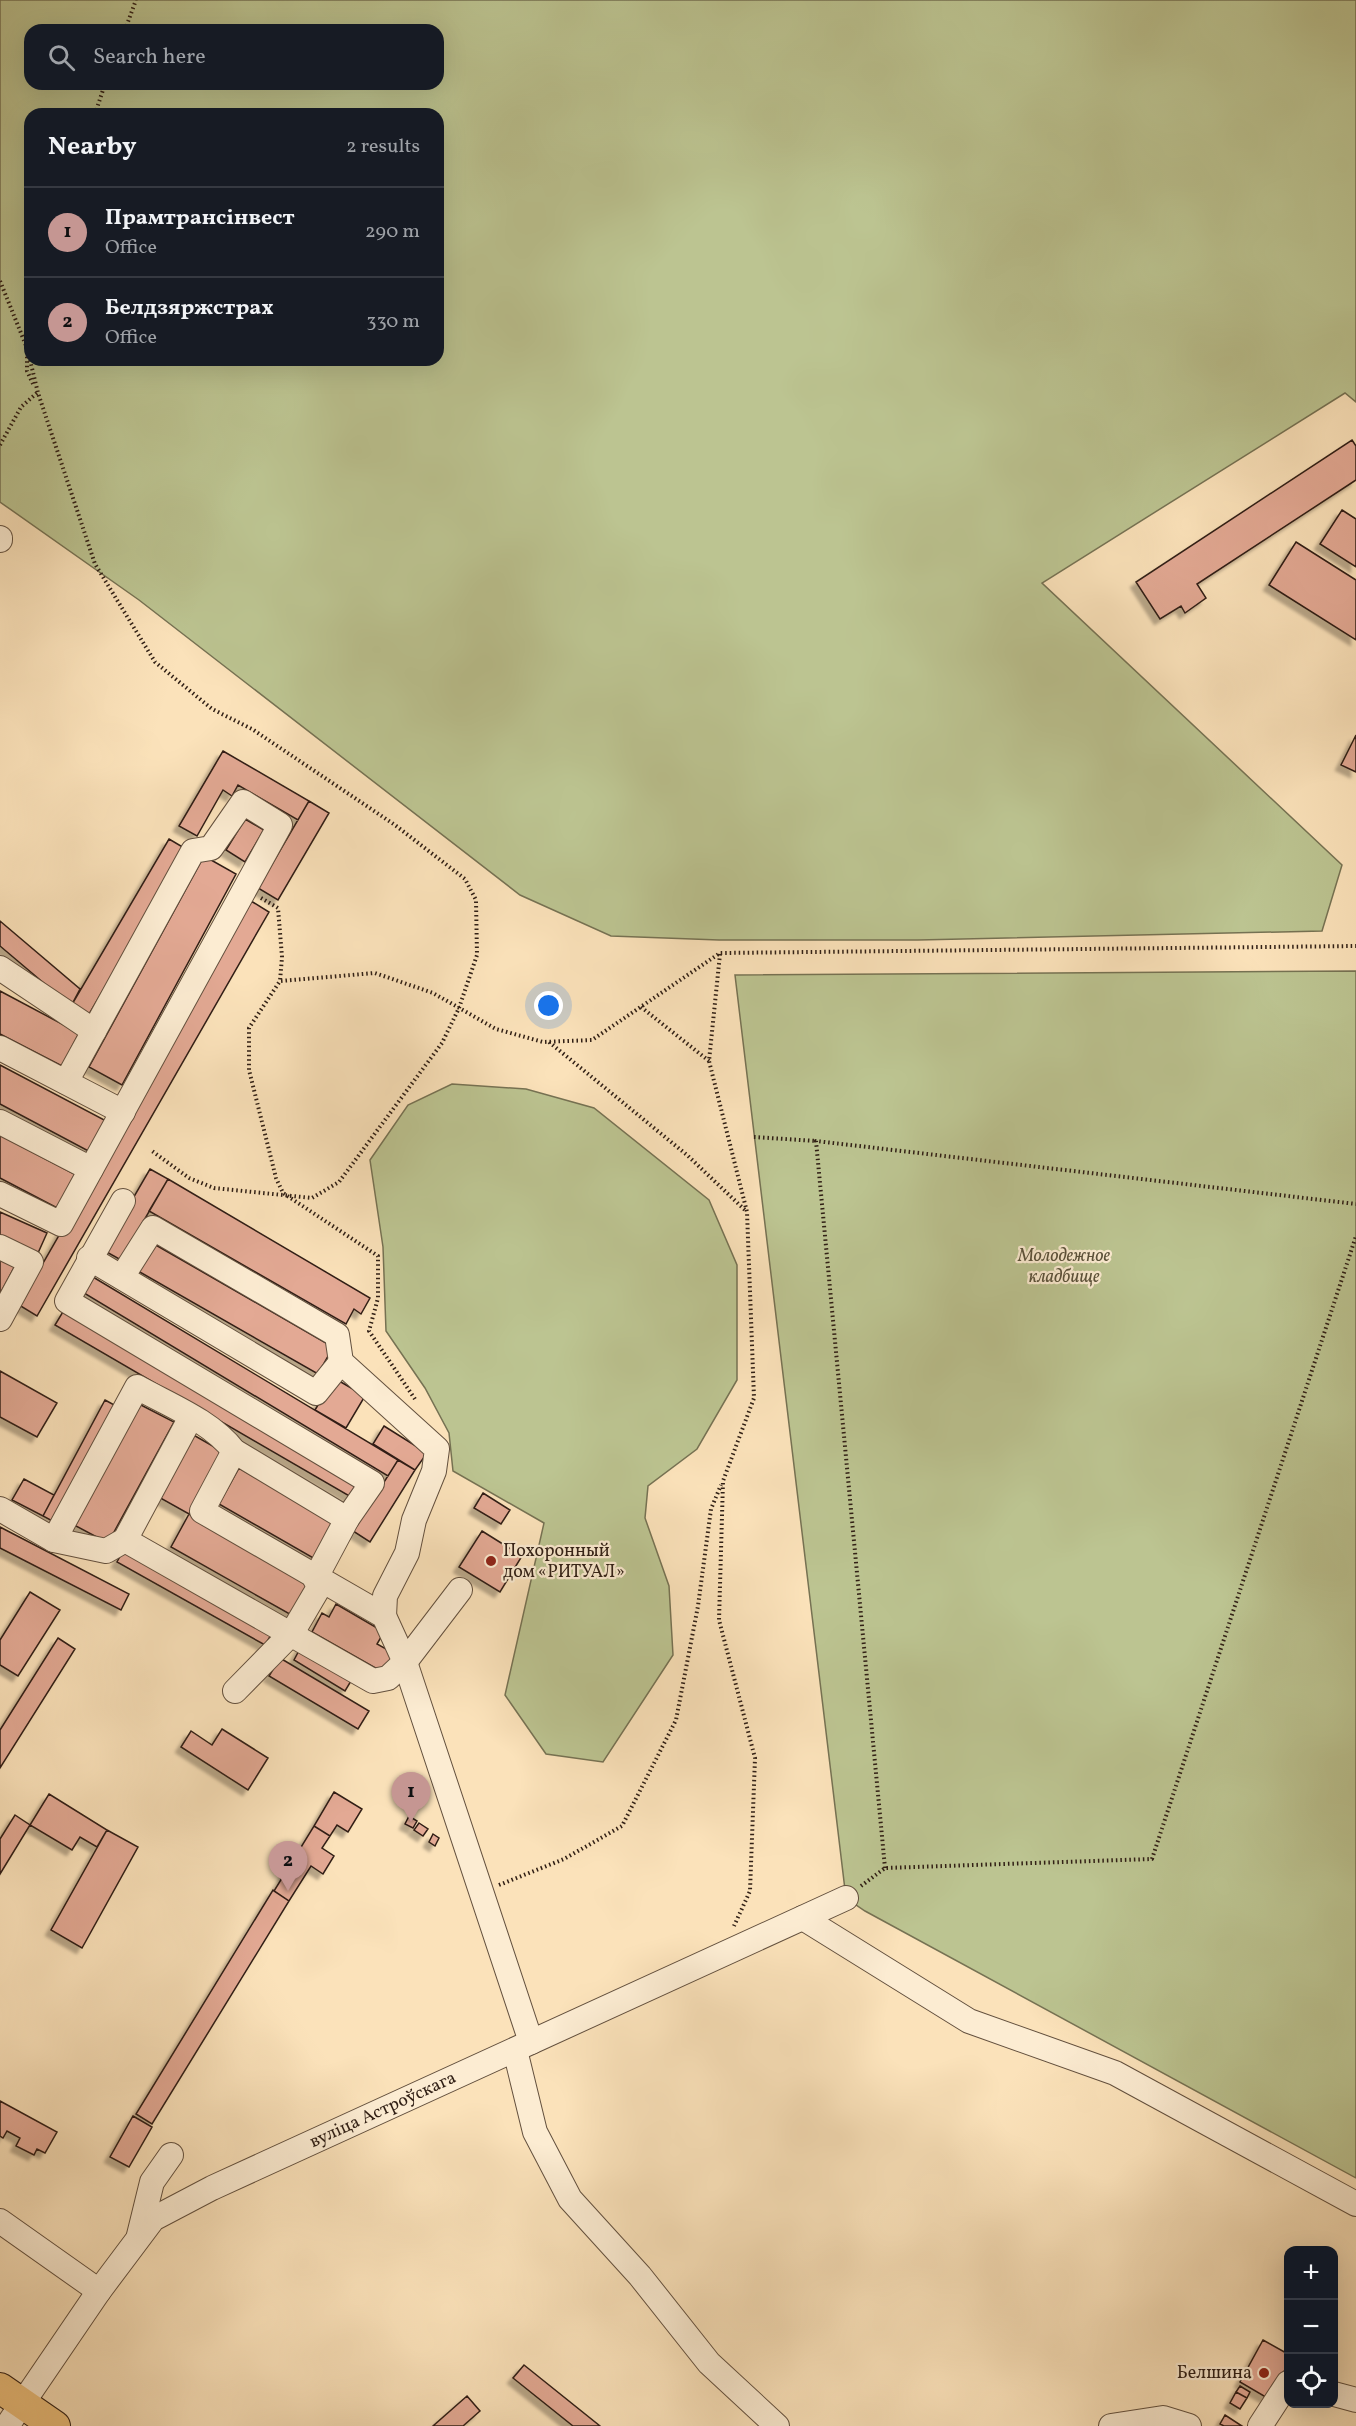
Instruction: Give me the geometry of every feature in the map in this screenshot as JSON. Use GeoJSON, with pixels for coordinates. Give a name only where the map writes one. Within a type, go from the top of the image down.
{"type":"FeatureCollection","features":[{"type":"Feature","properties":{"kind":"main road"},"geometry":{"type":"LineString","coordinates":[[10,2406],[55,2426]]}},
{"type":"Feature","properties":{"kind":"street"},"geometry":{"type":"LineString","coordinates":[[0,1194],[61,1224],[280,825],[243,802],[211,848],[193,851],[66,1082]]}},
{"type":"Feature","properties":{"kind":"street"},"geometry":{"type":"LineString","coordinates":[[0,968],[94,1031]]}},
{"type":"Feature","properties":{"kind":"street"},"geometry":{"type":"LineString","coordinates":[[0,1048],[123,1112]]}},
{"type":"Feature","properties":{"kind":"street"},"geometry":{"type":"LineString","coordinates":[[0,1122],[91,1169]]}},
{"type":"Feature","properties":{"kind":"street"},"geometry":{"type":"LineString","coordinates":[[123,1201],[89,1258],[67,1301],[372,1483],[347,1519],[292,1633],[235,1691]]}},
{"type":"Feature","properties":{"kind":"street"},"geometry":{"type":"LineString","coordinates":[[122,1277],[153,1228],[337,1335],[340,1362],[437,1449],[434,1471],[414,1520],[407,1553],[385,1596],[384,1616],[405,1662],[481,1892],[523,2046],[535,2132],[570,2199],[640,2276],[709,2364],[777,2426]]}},
{"type":"Feature","properties":{"kind":"street"},"geometry":{"type":"LineString","coordinates":[[0,1247],[31,1262],[0,1319]]}},
{"type":"Feature","properties":{"kind":"street"},"geometry":{"type":"LineString","coordinates":[[89,1258],[316,1393],[340,1362]]}},
{"type":"Feature","properties":{"kind":"street"},"geometry":{"type":"LineString","coordinates":[[54,1540],[137,1387],[191,1417],[225,1439],[234,1451],[347,1519]]}},
{"type":"Feature","properties":{"kind":"street"},"geometry":{"type":"LineString","coordinates":[[0,1509],[54,1540],[106,1551],[125,1540],[191,1417]]}},
{"type":"Feature","properties":{"kind":"street"},"geometry":{"type":"LineString","coordinates":[[234,1451],[202,1511],[384,1616]]}},
{"type":"Feature","properties":{"kind":"street"},"geometry":{"type":"LineString","coordinates":[[125,1540],[373,1681],[388,1678],[405,1662],[460,1590]]}},
{"type":"Feature","properties":{"kind":"street","name":"вуліца Астроўскага"},"geometry":{"type":"LineString","coordinates":[[10,2406],[153,2219],[212,2188],[846,1898]]}},
{"type":"Feature","properties":{"kind":"street"},"geometry":{"type":"LineString","coordinates":[[803,1918],[969,2021],[1115,2073],[1356,2205]]}},
{"type":"Feature","properties":{"kind":"street"},"geometry":{"type":"LineString","coordinates":[[138,2239],[152,2182],[171,2155]]}},
{"type":"Feature","properties":{"kind":"street"},"geometry":{"type":"LineString","coordinates":[[212,2188],[230,2159]]}},
{"type":"Feature","properties":{"kind":"street"},"geometry":{"type":"LineString","coordinates":[[0,2221],[99,2291]]}},
{"type":"Feature","properties":{"kind":"street"},"geometry":{"type":"LineString","coordinates":[[1260,2426],[1284,2389]]}},
{"type":"Feature","properties":{"kind":"street"},"geometry":{"type":"LineString","coordinates":[[1338,2395],[1356,2400]]}},
{"type":"Feature","properties":{"kind":"street"},"geometry":{"type":"LineString","coordinates":[[1111,2426],[1163,2418],[1189,2426]]}},
{"type":"Feature","properties":{"kind":"path"},"geometry":{"type":"LineString","coordinates":[[127,24],[136,0]]}},
{"type":"Feature","properties":{"kind":"path"},"geometry":{"type":"LineString","coordinates":[[97,108],[103,90]]}},
{"type":"Feature","properties":{"kind":"path"},"geometry":{"type":"LineString","coordinates":[[0,281],[24,341]]}},
{"type":"Feature","properties":{"kind":"path"},"geometry":{"type":"LineString","coordinates":[[0,445],[21,407],[38,393],[27,371],[27,366]]}},
{"type":"Feature","properties":{"kind":"path"},"geometry":{"type":"LineString","coordinates":[[246,888],[278,908],[282,957],[280,981],[249,1028],[249,1070],[276,1178],[283,1193],[378,1256],[378,1298],[369,1331],[420,1406]]}},
{"type":"Feature","properties":{"kind":"path"},"geometry":{"type":"LineString","coordinates":[[280,981],[375,973],[433,993],[496,1029],[548,1042],[592,1040],[720,953],[1356,946]]}},
{"type":"Feature","properties":{"kind":"path"},"geometry":{"type":"LineString","coordinates":[[481,1892],[564,1859],[622,1826],[676,1720],[698,1606],[711,1509],[754,1398],[747,1212],[709,1061],[720,953]]}},
{"type":"Feature","properties":{"kind":"path"},"geometry":{"type":"LineString","coordinates":[[641,1007],[709,1061]]}},
{"type":"Feature","properties":{"kind":"path"},"geometry":{"type":"LineString","coordinates":[[548,1042],[687,1155],[747,1212]]}},
{"type":"Feature","properties":{"kind":"path"},"geometry":{"type":"LineString","coordinates":[[754,1137],[816,1141],[1356,1204]]}},
{"type":"Feature","properties":{"kind":"path"},"geometry":{"type":"LineString","coordinates":[[816,1141],[885,1868]]}},
{"type":"Feature","properties":{"kind":"path"},"geometry":{"type":"LineString","coordinates":[[846,1898],[885,1868],[1152,1859],[1356,1236]]}},
{"type":"Feature","properties":{"kind":"path"},"geometry":{"type":"LineString","coordinates":[[719,1956],[750,1891],[755,1758],[719,1620],[723,1481]]}},
{"type":"Feature","properties":{"kind":"green space"},"geometry":{"type":"Polygon","coordinates":[[[0,0],[1356,0],[1356,402],[1345,393],[1042,583],[1342,865],[1322,931],[918,940],[719,940],[611,936],[520,895],[139,600],[0,502],[0,0]]]}},
{"type":"Feature","properties":{"kind":"green space","name":"Молодежное кладбище"},"geometry":{"type":"Polygon","coordinates":[[[1356,971],[1356,2178],[865,1911],[846,1898],[735,975],[1356,971]]]}},
{"type":"Feature","properties":{"kind":"green space"},"geometry":{"type":"Polygon","coordinates":[[[452,1084],[526,1089],[594,1108],[709,1200],[737,1265],[737,1380],[697,1449],[648,1486],[645,1518],[669,1586],[673,1655],[603,1762],[546,1754],[505,1695],[544,1523],[453,1471],[449,1433],[425,1388],[386,1331],[383,1247],[370,1160],[408,1105],[452,1084]]]}},
{"type":"Feature","properties":{"kind":"building"},"geometry":{"type":"Polygon","coordinates":[[[1352,440],[1356,446],[1356,480],[1197,584],[1206,598],[1185,613],[1181,606],[1160,619],[1136,582],[1352,440]]]}},
{"type":"Feature","properties":{"kind":"building"},"geometry":{"type":"Polygon","coordinates":[[[1342,510],[1356,519],[1356,567],[1320,544],[1342,510]]]}},
{"type":"Feature","properties":{"kind":"building"},"geometry":{"type":"Polygon","coordinates":[[[1296,542],[1356,580],[1356,640],[1269,585],[1296,542]]]}},
{"type":"Feature","properties":{"kind":"building"},"geometry":{"type":"Polygon","coordinates":[[[1356,735],[1356,772],[1341,765],[1356,735]]]}},
{"type":"Feature","properties":{"kind":"building"},"geometry":{"type":"Polygon","coordinates":[[[223,751],[309,801],[298,820],[238,785],[232,796],[223,790],[197,836],[179,826],[223,751]]]}},
{"type":"Feature","properties":{"kind":"building"},"geometry":{"type":"Polygon","coordinates":[[[309,801],[329,813],[278,900],[258,888],[309,801]]]}},
{"type":"Feature","properties":{"kind":"building"},"geometry":{"type":"Polygon","coordinates":[[[245,819],[264,830],[245,862],[226,850],[245,819]]]}},
{"type":"Feature","properties":{"kind":"building"},"geometry":{"type":"Polygon","coordinates":[[[169,839],[186,849],[88,1016],[71,1006],[169,839]]]}},
{"type":"Feature","properties":{"kind":"building"},"geometry":{"type":"Polygon","coordinates":[[[204,856],[236,874],[122,1085],[89,1067],[204,856]]]}},
{"type":"Feature","properties":{"kind":"building"},"geometry":{"type":"Polygon","coordinates":[[[251,901],[269,912],[37,1316],[19,1305],[251,901]]]}},
{"type":"Feature","properties":{"kind":"building"},"geometry":{"type":"Polygon","coordinates":[[[0,921],[80,989],[71,1006],[0,946],[0,921]]]}},
{"type":"Feature","properties":{"kind":"building"},"geometry":{"type":"Polygon","coordinates":[[[0,991],[79,1033],[62,1066],[0,1034],[0,991]]]}},
{"type":"Feature","properties":{"kind":"building"},"geometry":{"type":"Polygon","coordinates":[[[0,1065],[110,1123],[94,1154],[0,1104],[0,1065]]]}},
{"type":"Feature","properties":{"kind":"building"},"geometry":{"type":"Polygon","coordinates":[[[0,1135],[80,1177],[63,1211],[0,1178],[0,1135]]]}},
{"type":"Feature","properties":{"kind":"building"},"geometry":{"type":"Polygon","coordinates":[[[150,1169],[168,1179],[121,1260],[103,1250],[150,1169]]]}},
{"type":"Feature","properties":{"kind":"building"},"geometry":{"type":"Polygon","coordinates":[[[168,1179],[370,1298],[361,1314],[354,1309],[346,1324],[149,1211],[168,1179]]]}},
{"type":"Feature","properties":{"kind":"building"},"geometry":{"type":"Polygon","coordinates":[[[0,1212],[47,1233],[38,1253],[0,1236],[0,1212]]]}},
{"type":"Feature","properties":{"kind":"building"},"geometry":{"type":"Polygon","coordinates":[[[154,1244],[333,1347],[318,1374],[138,1271],[154,1244]]]}},
{"type":"Feature","properties":{"kind":"building"},"geometry":{"type":"Polygon","coordinates":[[[0,1257],[16,1264],[0,1294],[0,1257]]]}},
{"type":"Feature","properties":{"kind":"building"},"geometry":{"type":"Polygon","coordinates":[[[88,1274],[398,1460],[388,1476],[79,1290],[88,1274]]]}},
{"type":"Feature","properties":{"kind":"building"},"geometry":{"type":"Polygon","coordinates":[[[64,1310],[359,1483],[351,1497],[55,1325],[64,1310]]]}},
{"type":"Feature","properties":{"kind":"building"},"geometry":{"type":"Polygon","coordinates":[[[0,1371],[57,1403],[37,1437],[0,1417],[0,1371]]]}},
{"type":"Feature","properties":{"kind":"building"},"geometry":{"type":"Polygon","coordinates":[[[334,1378],[365,1396],[346,1428],[315,1410],[334,1378]]]}},
{"type":"Feature","properties":{"kind":"building"},"geometry":{"type":"Polygon","coordinates":[[[105,1400],[118,1407],[56,1523],[43,1516],[105,1400]]]}},
{"type":"Feature","properties":{"kind":"building"},"geometry":{"type":"Polygon","coordinates":[[[139,1404],[174,1422],[108,1543],[74,1525],[139,1404]]]}},
{"type":"Feature","properties":{"kind":"building"},"geometry":{"type":"Polygon","coordinates":[[[384,1426],[427,1453],[415,1470],[373,1444],[384,1426]]]}},
{"type":"Feature","properties":{"kind":"building"},"geometry":{"type":"Polygon","coordinates":[[[190,1433],[225,1453],[189,1514],[155,1495],[190,1433]]]}},
{"type":"Feature","properties":{"kind":"building"},"geometry":{"type":"Polygon","coordinates":[[[398,1460],[415,1470],[370,1542],[353,1531],[398,1460]]]}},
{"type":"Feature","properties":{"kind":"building"},"geometry":{"type":"Polygon","coordinates":[[[239,1468],[335,1524],[315,1559],[219,1504],[239,1468]]]}},
{"type":"Feature","properties":{"kind":"building"},"geometry":{"type":"Polygon","coordinates":[[[24,1479],[54,1495],[43,1516],[12,1500],[24,1479]]]}},
{"type":"Feature","properties":{"kind":"building"},"geometry":{"type":"Polygon","coordinates":[[[483,1493],[510,1510],[501,1524],[474,1508],[483,1493]]]}},
{"type":"Feature","properties":{"kind":"building"},"geometry":{"type":"Polygon","coordinates":[[[189,1514],[313,1585],[295,1617],[171,1547],[189,1514]]]}},
{"type":"Feature","properties":{"kind":"building"},"geometry":{"type":"Polygon","coordinates":[[[0,1527],[129,1594],[121,1610],[0,1548],[0,1527]]]}},
{"type":"Feature","properties":{"kind":"building","name":"Похоронный дом «РИТУАЛ»"},"geometry":{"type":"Polygon","coordinates":[[[482,1531],[522,1556],[500,1592],[459,1567],[482,1531]]]}},
{"type":"Feature","properties":{"kind":"building"},"geometry":{"type":"Polygon","coordinates":[[[125,1547],[274,1630],[265,1645],[117,1562],[125,1547]]]}},
{"type":"Feature","properties":{"kind":"building"},"geometry":{"type":"Polygon","coordinates":[[[30,1592],[60,1610],[18,1676],[0,1665],[0,1640],[30,1592]]]}},
{"type":"Feature","properties":{"kind":"building"},"geometry":{"type":"Polygon","coordinates":[[[336,1604],[384,1632],[377,1644],[397,1655],[386,1674],[312,1632],[322,1613],[329,1617],[336,1604]]]}},
{"type":"Feature","properties":{"kind":"building"},"geometry":{"type":"Polygon","coordinates":[[[58,1638],[75,1649],[0,1768],[0,1730],[58,1638]]]}},
{"type":"Feature","properties":{"kind":"building"},"geometry":{"type":"Polygon","coordinates":[[[302,1645],[354,1676],[345,1691],[294,1660],[302,1645]]]}},
{"type":"Feature","properties":{"kind":"building"},"geometry":{"type":"Polygon","coordinates":[[[280,1658],[369,1711],[358,1729],[269,1676],[280,1658]]]}},
{"type":"Feature","properties":{"kind":"building"},"geometry":{"type":"Polygon","coordinates":[[[222,1729],[268,1758],[248,1790],[181,1747],[191,1731],[212,1745],[222,1729]]]}},
{"type":"Feature","properties":{"kind":"building"},"geometry":{"type":"Polygon","coordinates":[[[334,1792],[362,1809],[348,1832],[337,1825],[330,1836],[314,1826],[334,1792]]]}},
{"type":"Feature","properties":{"kind":"building"},"geometry":{"type":"Polygon","coordinates":[[[49,1794],[107,1830],[97,1847],[80,1837],[72,1850],[30,1825],[49,1794]]]}},
{"type":"Feature","properties":{"kind":"building"},"geometry":{"type":"Polygon","coordinates":[[[15,1815],[30,1825],[0,1874],[0,1839],[15,1815]]]}},
{"type":"Feature","properties":{"kind":"building"},"geometry":{"type":"Polygon","coordinates":[[[409,1816],[417,1821],[413,1828],[405,1824],[409,1816]]]}},
{"type":"Feature","properties":{"kind":"building"},"geometry":{"type":"Polygon","coordinates":[[[419,1823],[428,1829],[423,1836],[414,1830],[419,1823]]]}},
{"type":"Feature","properties":{"kind":"building"},"geometry":{"type":"Polygon","coordinates":[[[314,1826],[330,1836],[322,1848],[334,1856],[323,1874],[311,1866],[289,1901],[274,1891],[314,1826]]]}},
{"type":"Feature","properties":{"kind":"building"},"geometry":{"type":"Polygon","coordinates":[[[107,1830],[138,1847],[82,1948],[51,1930],[107,1830]]]}},
{"type":"Feature","properties":{"kind":"building"},"geometry":{"type":"Polygon","coordinates":[[[433,1834],[439,1838],[435,1846],[429,1842],[433,1834]]]}},
{"type":"Feature","properties":{"kind":"building"},"geometry":{"type":"Polygon","coordinates":[[[273,1890],[289,1901],[152,2124],[136,2114],[273,1890]]]}},
{"type":"Feature","properties":{"kind":"building"},"geometry":{"type":"Polygon","coordinates":[[[0,2101],[57,2132],[45,2153],[37,2149],[34,2155],[16,2146],[20,2138],[7,2131],[3,2138],[0,2136],[0,2101]]]}},
{"type":"Feature","properties":{"kind":"building"},"geometry":{"type":"Polygon","coordinates":[[[133,2116],[152,2127],[129,2167],[110,2157],[133,2116]]]}},
{"type":"Feature","properties":{"kind":"building","name":"Белшина"},"geometry":{"type":"Polygon","coordinates":[[[1263,2340],[1284,2352],[1284,2371],[1269,2399],[1240,2382],[1263,2340]]]}},
{"type":"Feature","properties":{"kind":"building"},"geometry":{"type":"Polygon","coordinates":[[[524,2365],[600,2426],[573,2426],[513,2378],[524,2365]]]}},
{"type":"Feature","properties":{"kind":"building"},"geometry":{"type":"Polygon","coordinates":[[[1240,2386],[1250,2392],[1247,2398],[1236,2392],[1240,2386]]]}},
{"type":"Feature","properties":{"kind":"building"},"geometry":{"type":"Polygon","coordinates":[[[1236,2392],[1247,2398],[1240,2409],[1230,2403],[1236,2392]]]}},
{"type":"Feature","properties":{"kind":"building"},"geometry":{"type":"Polygon","coordinates":[[[467,2396],[480,2411],[463,2426],[433,2426],[467,2396]]]}},
{"type":"Feature","properties":{"kind":"building"},"geometry":{"type":"Polygon","coordinates":[[[1225,2415],[1242,2426],[1220,2424],[1225,2415]]]}},
{"type":"Feature","properties":{"kind":"place","name":"Похоронный дом «РИТУАЛ»"},"geometry":{"type":"Point","coordinates":[491,1561]}},
{"type":"Feature","properties":{"kind":"place","name":"Прамтрансінвест"},"geometry":{"type":"Point","coordinates":[411,1822]}},
{"type":"Feature","properties":{"kind":"place","name":"Белдзяржстрах"},"geometry":{"type":"Point","coordinates":[288,1891]}},
{"type":"Feature","properties":{"kind":"place","name":"Белшина"},"geometry":{"type":"Point","coordinates":[1264,2373]}}]}
